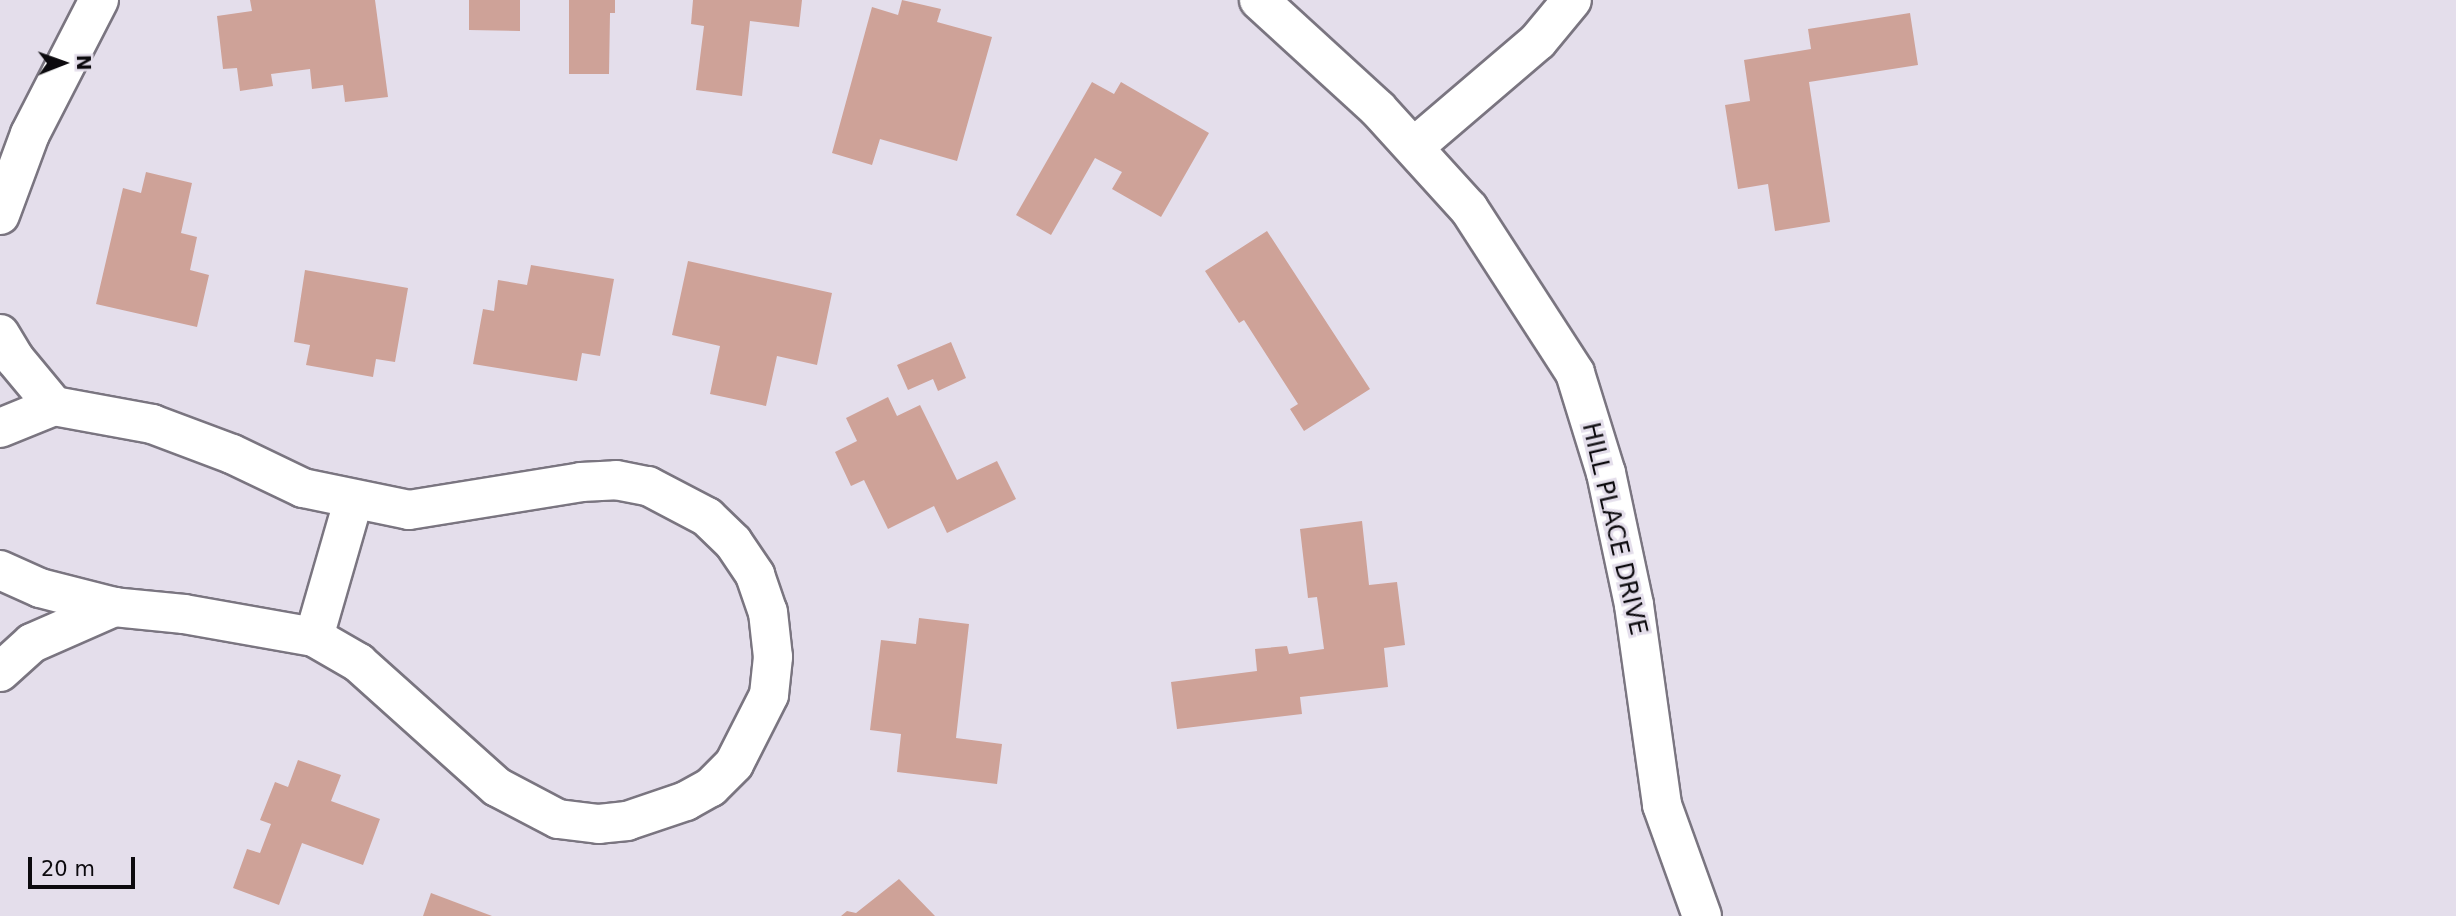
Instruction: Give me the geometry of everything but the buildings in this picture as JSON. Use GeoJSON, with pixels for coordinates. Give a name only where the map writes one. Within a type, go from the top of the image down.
{"type":"FeatureCollection","features":[{"type":"Feature","properties":{"kind":"street"},"geometry":{"type":"LineString","coordinates":[[1414,147],[1538,41],[1572,0]]}},
{"type":"Feature","properties":{"kind":"street","name":"HILL PLACE DRIVE"},"geometry":{"type":"LineString","coordinates":[[1260,6],[1414,147],[1484,231],[1575,373],[1606,473],[1634,605],[1662,805],[1702,916]]}},
{"type":"Feature","properties":{"kind":"street"},"geometry":{"type":"LineString","coordinates":[[0,215],[30,134],[92,7]]}},
{"type":"Feature","properties":{"kind":"street"},"geometry":{"type":"LineString","coordinates":[[0,334],[15,359],[54,406]]}},
{"type":"Feature","properties":{"kind":"street"},"geometry":{"type":"LineString","coordinates":[[0,429],[54,406],[152,424],[232,454],[303,488],[353,502],[409,510],[616,480],[648,486],[677,498],[733,541],[755,575],[768,612],[773,657],[769,695],[734,764],[711,787],[651,815],[599,824],[558,819],[522,803],[497,787],[359,663],[314,638],[184,614],[114,607],[40,588],[0,570]]}},
{"type":"Feature","properties":{"kind":"street"},"geometry":{"type":"LineString","coordinates":[[314,638],[353,502]]}},
{"type":"Feature","properties":{"kind":"street"},"geometry":{"type":"LineString","coordinates":[[0,673],[32,643],[114,607]]}}]}
